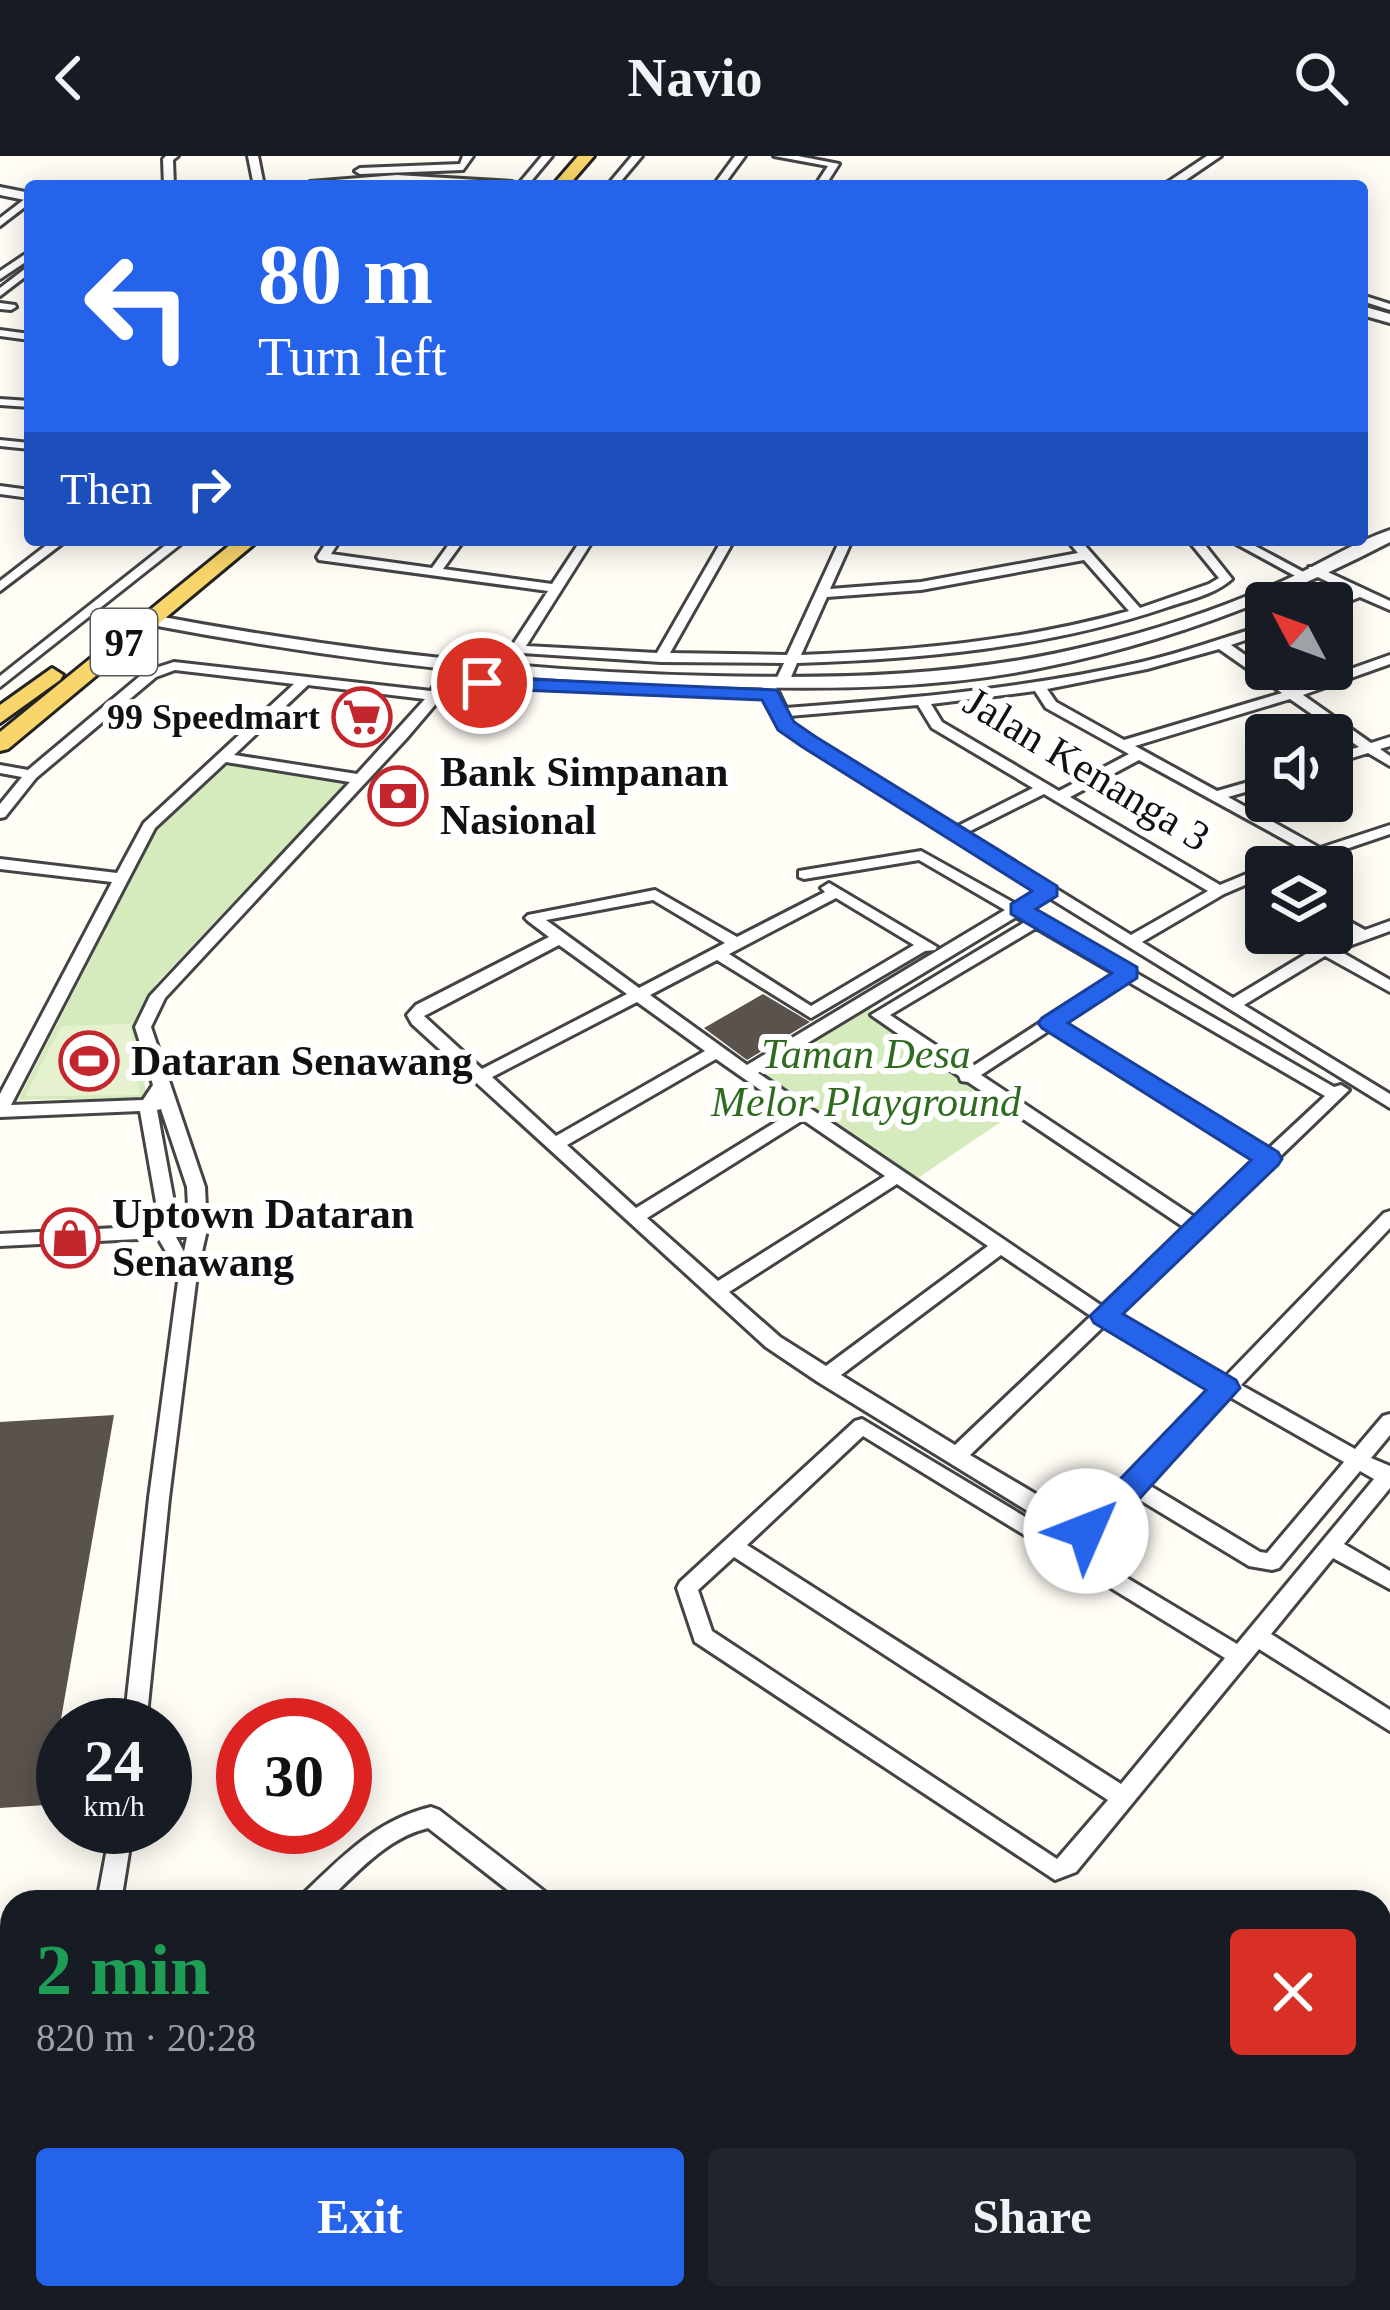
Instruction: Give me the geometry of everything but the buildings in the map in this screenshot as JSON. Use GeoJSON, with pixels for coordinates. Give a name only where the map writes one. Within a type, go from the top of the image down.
{"type":"FeatureCollection","features":[{"type":"Feature","properties":{"kind":"main road"},"geometry":{"type":"LineString","coordinates":[[577,180],[603,156]]}},
{"type":"Feature","properties":{"kind":"main road","name":"97"},"geometry":{"type":"LineString","coordinates":[[0,716],[216,546]]}},
{"type":"Feature","properties":{"kind":"main road","name":"97"},"geometry":{"type":"LineString","coordinates":[[0,744],[242,546]]}},
{"type":"Feature","properties":{"kind":"street"},"geometry":{"type":"LineString","coordinates":[[349,158],[365,179],[463,167],[468,156]]}},
{"type":"Feature","properties":{"kind":"street"},"geometry":{"type":"LineString","coordinates":[[618,180],[637,156]]}},
{"type":"Feature","properties":{"kind":"street"},"geometry":{"type":"LineString","coordinates":[[778,156],[834,164],[824,180]]}},
{"type":"Feature","properties":{"kind":"street"},"geometry":{"type":"LineString","coordinates":[[1177,180],[1215,156]]}},
{"type":"Feature","properties":{"kind":"street"},"geometry":{"type":"LineString","coordinates":[[0,223],[24,202]]}},
{"type":"Feature","properties":{"kind":"street"},"geometry":{"type":"LineString","coordinates":[[0,292],[24,273]]}},
{"type":"Feature","properties":{"kind":"street"},"geometry":{"type":"LineString","coordinates":[[15,335],[24,327]]}},
{"type":"Feature","properties":{"kind":"street"},"geometry":{"type":"LineString","coordinates":[[0,333],[24,336]]}},
{"type":"Feature","properties":{"kind":"street"},"geometry":{"type":"LineString","coordinates":[[1302,582],[1390,535]]}},
{"type":"Feature","properties":{"kind":"street"},"geometry":{"type":"LineString","coordinates":[[0,587],[54,546]]}},
{"type":"Feature","properties":{"kind":"street"},"geometry":{"type":"LineString","coordinates":[[0,683],[172,546]]}},
{"type":"Feature","properties":{"kind":"street"},"geometry":{"type":"LineString","coordinates":[[330,546],[323,556],[554,588]]}},
{"type":"Feature","properties":{"kind":"street"},"geometry":{"type":"LineString","coordinates":[[435,572],[454,546]]}},
{"type":"Feature","properties":{"kind":"street"},"geometry":{"type":"LineString","coordinates":[[508,673],[582,546]]}},
{"type":"Feature","properties":{"kind":"street"},"geometry":{"type":"LineString","coordinates":[[661,658],[725,546]]}},
{"type":"Feature","properties":{"kind":"street"},"geometry":{"type":"LineString","coordinates":[[844,546],[824,593],[773,686],[786,725],[1390,1102]]}},
{"type":"Feature","properties":{"kind":"street"},"geometry":{"type":"LineString","coordinates":[[1079,546],[1136,611]]}},
{"type":"Feature","properties":{"kind":"street"},"geometry":{"type":"LineString","coordinates":[[518,649],[661,658],[944,651],[1082,627],[1181,600],[1226,579],[1199,546]]}},
{"type":"Feature","properties":{"kind":"street"},"geometry":{"type":"LineString","coordinates":[[1249,546],[1390,606]]}},
{"type":"Feature","properties":{"kind":"street"},"geometry":{"type":"LineString","coordinates":[[144,626],[382,674],[519,687],[773,686],[925,679],[1019,665],[1204,617],[1390,551]]}},
{"type":"Feature","properties":{"kind":"street"},"geometry":{"type":"LineString","coordinates":[[824,593],[921,586],[1088,556]]}},
{"type":"Feature","properties":{"kind":"street"},"geometry":{"type":"LineString","coordinates":[[1353,595],[1360,592]]}},
{"type":"Feature","properties":{"kind":"street"},"geometry":{"type":"LineString","coordinates":[[0,814],[8,787],[31,775],[151,674],[174,666],[302,684],[443,681],[508,673],[895,691],[1014,676],[1119,653],[1245,610]]}},
{"type":"Feature","properties":{"kind":"street"},"geometry":{"type":"LineString","coordinates":[[779,713],[922,703],[1040,688],[1245,636]]}},
{"type":"Feature","properties":{"kind":"street"},"geometry":{"type":"LineString","coordinates":[[1220,644],[1390,762]]}},
{"type":"Feature","properties":{"kind":"street"},"geometry":{"type":"LineString","coordinates":[[1122,745],[1390,659]]}},
{"type":"Feature","properties":{"kind":"street"},"geometry":{"type":"LineString","coordinates":[[0,665],[17,670]]}},
{"type":"Feature","properties":{"kind":"street"},"geometry":{"type":"LineString","coordinates":[[138,1698],[188,1274],[198,1230],[196,1187],[143,1027],[158,996],[361,779],[443,681]]}},
{"type":"Feature","properties":{"kind":"street"},"geometry":{"type":"LineString","coordinates":[[166,1094],[148,1106],[0,1110],[148,826],[302,684]]}},
{"type":"Feature","properties":{"kind":"street"},"geometry":{"type":"LineString","coordinates":[[1040,688],[1051,705],[1305,846]]}},
{"type":"Feature","properties":{"kind":"street","name":"Jalan Kenanga 3"},"geometry":{"type":"LineString","coordinates":[[922,703],[937,724],[1219,891]]}},
{"type":"Feature","properties":{"kind":"street"},"geometry":{"type":"LineString","coordinates":[[1353,754],[1390,741]]}},
{"type":"Feature","properties":{"kind":"street"},"geometry":{"type":"LineString","coordinates":[[1059,797],[1139,754]]}},
{"type":"Feature","properties":{"kind":"street"},"geometry":{"type":"LineString","coordinates":[[225,758],[361,779]]}},
{"type":"Feature","properties":{"kind":"street"},"geometry":{"type":"LineString","coordinates":[[0,769],[31,775]]}},
{"type":"Feature","properties":{"kind":"street"},"geometry":{"type":"LineString","coordinates":[[1216,796],[1245,787]]}},
{"type":"Feature","properties":{"kind":"street"},"geometry":{"type":"LineString","coordinates":[[955,833],[1044,788]]}},
{"type":"Feature","properties":{"kind":"street"},"geometry":{"type":"LineString","coordinates":[[1339,846],[1390,829]]}},
{"type":"Feature","properties":{"kind":"street"},"geometry":{"type":"LineString","coordinates":[[942,955],[804,874],[921,855],[1336,1094]]}},
{"type":"Feature","properties":{"kind":"street"},"geometry":{"type":"LineString","coordinates":[[0,864],[121,878]]}},
{"type":"Feature","properties":{"kind":"street"},"geometry":{"type":"LineString","coordinates":[[1132,942],[1219,891],[1245,882]]}},
{"type":"Feature","properties":{"kind":"street"},"geometry":{"type":"LineString","coordinates":[[746,1073],[1048,891]]}},
{"type":"Feature","properties":{"kind":"street"},"geometry":{"type":"LineString","coordinates":[[483,1075],[836,892]]}},
{"type":"Feature","properties":{"kind":"street"},"geometry":{"type":"LineString","coordinates":[[736,943],[656,895],[533,918],[746,1073],[1104,1316],[1389,1476],[1068,1865],[1055,1870],[703,1636],[687,1588],[862,1426],[1238,1655]]}},
{"type":"Feature","properties":{"kind":"street"},"geometry":{"type":"LineString","coordinates":[[1039,920],[879,1016],[1197,1227]]}},
{"type":"Feature","properties":{"kind":"street"},"geometry":{"type":"LineString","coordinates":[[1353,939],[1390,926]]}},
{"type":"Feature","properties":{"kind":"street"},"geometry":{"type":"LineString","coordinates":[[1353,929],[1363,935]]}},
{"type":"Feature","properties":{"kind":"street"},"geometry":{"type":"LineString","coordinates":[[558,939],[416,1015],[773,1342],[1072,1528],[1086,1531],[1100,1521],[1390,1217]]}},
{"type":"Feature","properties":{"kind":"street"},"geometry":{"type":"LineString","coordinates":[[716,953],[812,1013],[924,945]]}},
{"type":"Feature","properties":{"kind":"street"},"geometry":{"type":"LineString","coordinates":[[1234,1004],[1317,954]]}},
{"type":"Feature","properties":{"kind":"street"},"geometry":{"type":"LineString","coordinates":[[1334,954],[1390,987]]}},
{"type":"Feature","properties":{"kind":"street"},"geometry":{"type":"LineString","coordinates":[[967,1077],[1129,972]]}},
{"type":"Feature","properties":{"kind":"street"},"geometry":{"type":"LineString","coordinates":[[54,1007],[75,1008]]}},
{"type":"Feature","properties":{"kind":"street"},"geometry":{"type":"LineString","coordinates":[[1050,1023],[1269,1159]]}},
{"type":"Feature","properties":{"kind":"street"},"geometry":{"type":"LineString","coordinates":[[557,1143],[717,1052]]}},
{"type":"Feature","properties":{"kind":"street"},"geometry":{"type":"LineString","coordinates":[[955,1457],[1353,1078]]}},
{"type":"Feature","properties":{"kind":"street"},"geometry":{"type":"LineString","coordinates":[[148,1106],[165,1202],[164,1233],[188,1274]]}},
{"type":"Feature","properties":{"kind":"street"},"geometry":{"type":"LineString","coordinates":[[633,1218],[804,1112]]}},
{"type":"Feature","properties":{"kind":"street"},"geometry":{"type":"LineString","coordinates":[[718,1290],[897,1176]]}},
{"type":"Feature","properties":{"kind":"street"},"geometry":{"type":"LineString","coordinates":[[0,1240],[198,1230]]}},
{"type":"Feature","properties":{"kind":"street"},"geometry":{"type":"LineString","coordinates":[[825,1377],[1000,1246]]}},
{"type":"Feature","properties":{"kind":"street"},"geometry":{"type":"LineString","coordinates":[[1132,1485],[1256,1560],[1272,1562],[1390,1421]]}},
{"type":"Feature","properties":{"kind":"street"},"geometry":{"type":"LineString","coordinates":[[733,1546],[1123,1798]]}},
{"type":"Feature","properties":{"kind":"street"},"geometry":{"type":"LineString","coordinates":[[1330,1546],[1390,1581]]}},
{"type":"Feature","properties":{"kind":"street"},"geometry":{"type":"LineString","coordinates":[[1256,1636],[1390,1722]]}},
{"type":"Feature","properties":{"kind":"street"},"geometry":{"type":"LineString","coordinates":[[323,1890],[383,1835],[408,1820],[430,1817],[526,1890]]}},
{"type":"Feature","properties":{"kind":"street"},"geometry":{"type":"LineString","coordinates":[[111,1890],[117,1854]]}},
{"type":"Feature","properties":{"kind":"green space"},"geometry":{"type":"Polygon","coordinates":[[[229,764],[347,782],[155,985],[135,1023],[147,1098],[18,1100],[158,828],[229,764]]]}},
{"type":"Feature","properties":{"kind":"green space","name":"Taman Desa Melor Playground"},"geometry":{"type":"Polygon","coordinates":[[[863,1005],[1017,1111],[915,1180],[752,1072],[863,1005]]]}},
{"type":"Feature","properties":{"kind":"green space","name":"Dataran Senawang"},"geometry":{"type":"Polygon","coordinates":[[[130,1024],[140,1095],[25,1096],[61,1026],[130,1024]]]}},
{"type":"Feature","properties":{"kind":"place","name":"99 Speedmart"},"geometry":{"type":"Point","coordinates":[362,717]}},
{"type":"Feature","properties":{"kind":"place","name":"Bank Simpanan Nasional"},"geometry":{"type":"Point","coordinates":[398,796]}},
{"type":"Feature","properties":{"kind":"place","name":"Dataran Senawang"},"geometry":{"type":"Point","coordinates":[89,1061]}},
{"type":"Feature","properties":{"kind":"place","name":"Uptown Dataran Senawang"},"geometry":{"type":"Point","coordinates":[70,1238]}},
{"type":"Feature","properties":{"kind":"route"},"geometry":{"type":"LineString","coordinates":[[482,683],[769,694],[786,725],[808,742],[1048,891],[1019,909],[1129,972],[1050,1023],[1269,1159],[1104,1316],[1226,1388],[1086,1531]]}}]}
